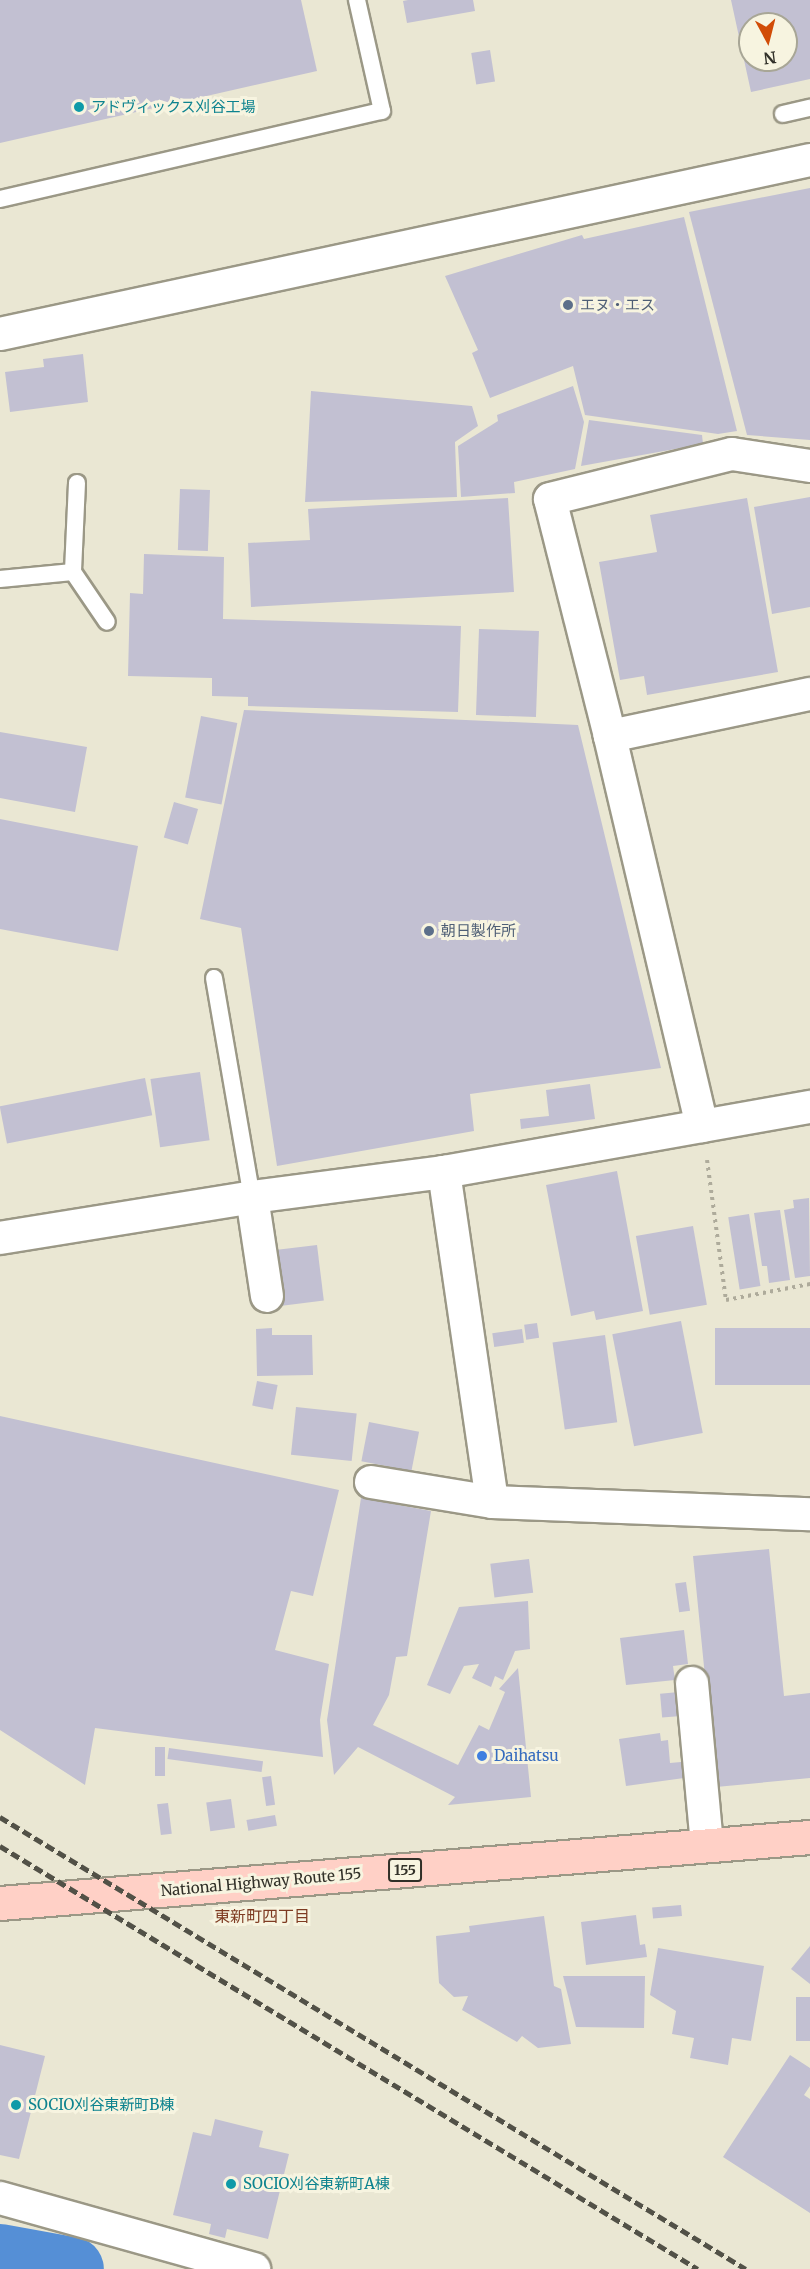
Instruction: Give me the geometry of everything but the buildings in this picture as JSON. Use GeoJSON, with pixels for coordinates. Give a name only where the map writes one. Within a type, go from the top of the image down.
{"type":"FeatureCollection","features":[{"type":"Feature","properties":{"kind":"highway","name":"National Highway Route 155"},"geometry":{"type":"LineString","coordinates":[[0,1903],[810,1837]]}},
{"type":"Feature","properties":{"kind":"street"},"geometry":{"type":"LineString","coordinates":[[0,334],[810,160]]}},
{"type":"Feature","properties":{"kind":"street"},"geometry":{"type":"LineString","coordinates":[[702,1126],[610,736],[550,499],[732,454],[810,466]]}},
{"type":"Feature","properties":{"kind":"street"},"geometry":{"type":"LineString","coordinates":[[610,736],[810,694]]}},
{"type":"Feature","properties":{"kind":"street"},"geometry":{"type":"LineString","coordinates":[[0,1238],[252,1197],[444,1172],[810,1107]]}},
{"type":"Feature","properties":{"kind":"street"},"geometry":{"type":"LineString","coordinates":[[444,1172],[492,1502]]}},
{"type":"Feature","properties":{"kind":"street"},"geometry":{"type":"LineString","coordinates":[[252,1197],[267,1296]]}},
{"type":"Feature","properties":{"kind":"street"},"geometry":{"type":"LineString","coordinates":[[371,1482],[492,1502],[810,1514]]}},
{"type":"Feature","properties":{"kind":"street"},"geometry":{"type":"LineString","coordinates":[[692,1683],[707,1845]]}},
{"type":"Feature","properties":{"kind":"street"},"geometry":{"type":"LineString","coordinates":[[0,2198],[254,2269]]}},
{"type":"Feature","properties":{"kind":"lane"},"geometry":{"type":"LineString","coordinates":[[0,199],[382,111],[357,0]]}},
{"type":"Feature","properties":{"kind":"lane"},"geometry":{"type":"LineString","coordinates":[[783,114],[810,108]]}},
{"type":"Feature","properties":{"kind":"lane"},"geometry":{"type":"LineString","coordinates":[[76,483],[73,572],[108,622]]}},
{"type":"Feature","properties":{"kind":"lane"},"geometry":{"type":"LineString","coordinates":[[0,579],[73,572]]}},
{"type":"Feature","properties":{"kind":"lane"},"geometry":{"type":"LineString","coordinates":[[214,978],[252,1197]]}},
{"type":"Feature","properties":{"kind":"path"},"geometry":{"type":"LineString","coordinates":[[702,1126],[726,1300],[810,1284]]}},
{"type":"Feature","properties":{"kind":"waterway"},"geometry":{"type":"LineString","coordinates":[[0,2256],[72,2269]]}},
{"type":"Feature","properties":{"kind":"railway"},"geometry":{"type":"LineString","coordinates":[[0,1817],[746,2269]]}},
{"type":"Feature","properties":{"kind":"railway"},"geometry":{"type":"LineString","coordinates":[[0,1846],[698,2269]]}},
{"type":"Feature","properties":{"kind":"place","name":"アドヴィックス刈谷工場"},"geometry":{"type":"Point","coordinates":[79,107]}},
{"type":"Feature","properties":{"kind":"place","name":"エヌ・エス"},"geometry":{"type":"Point","coordinates":[568,305]}},
{"type":"Feature","properties":{"kind":"place","name":"朝日製作所"},"geometry":{"type":"Point","coordinates":[429,931]}},
{"type":"Feature","properties":{"kind":"place","name":"Daihatsu"},"geometry":{"type":"Point","coordinates":[482,1756]}},
{"type":"Feature","properties":{"kind":"place","name":"SOCIO刈谷東新町B棟"},"geometry":{"type":"Point","coordinates":[16,2105]}},
{"type":"Feature","properties":{"kind":"place","name":"SOCIO刈谷東新町A棟"},"geometry":{"type":"Point","coordinates":[231,2184]}},
{"type":"Feature","properties":{"kind":"district","name":"東新町四丁目"},"geometry":{"type":"Point","coordinates":[262,1916]}}]}
